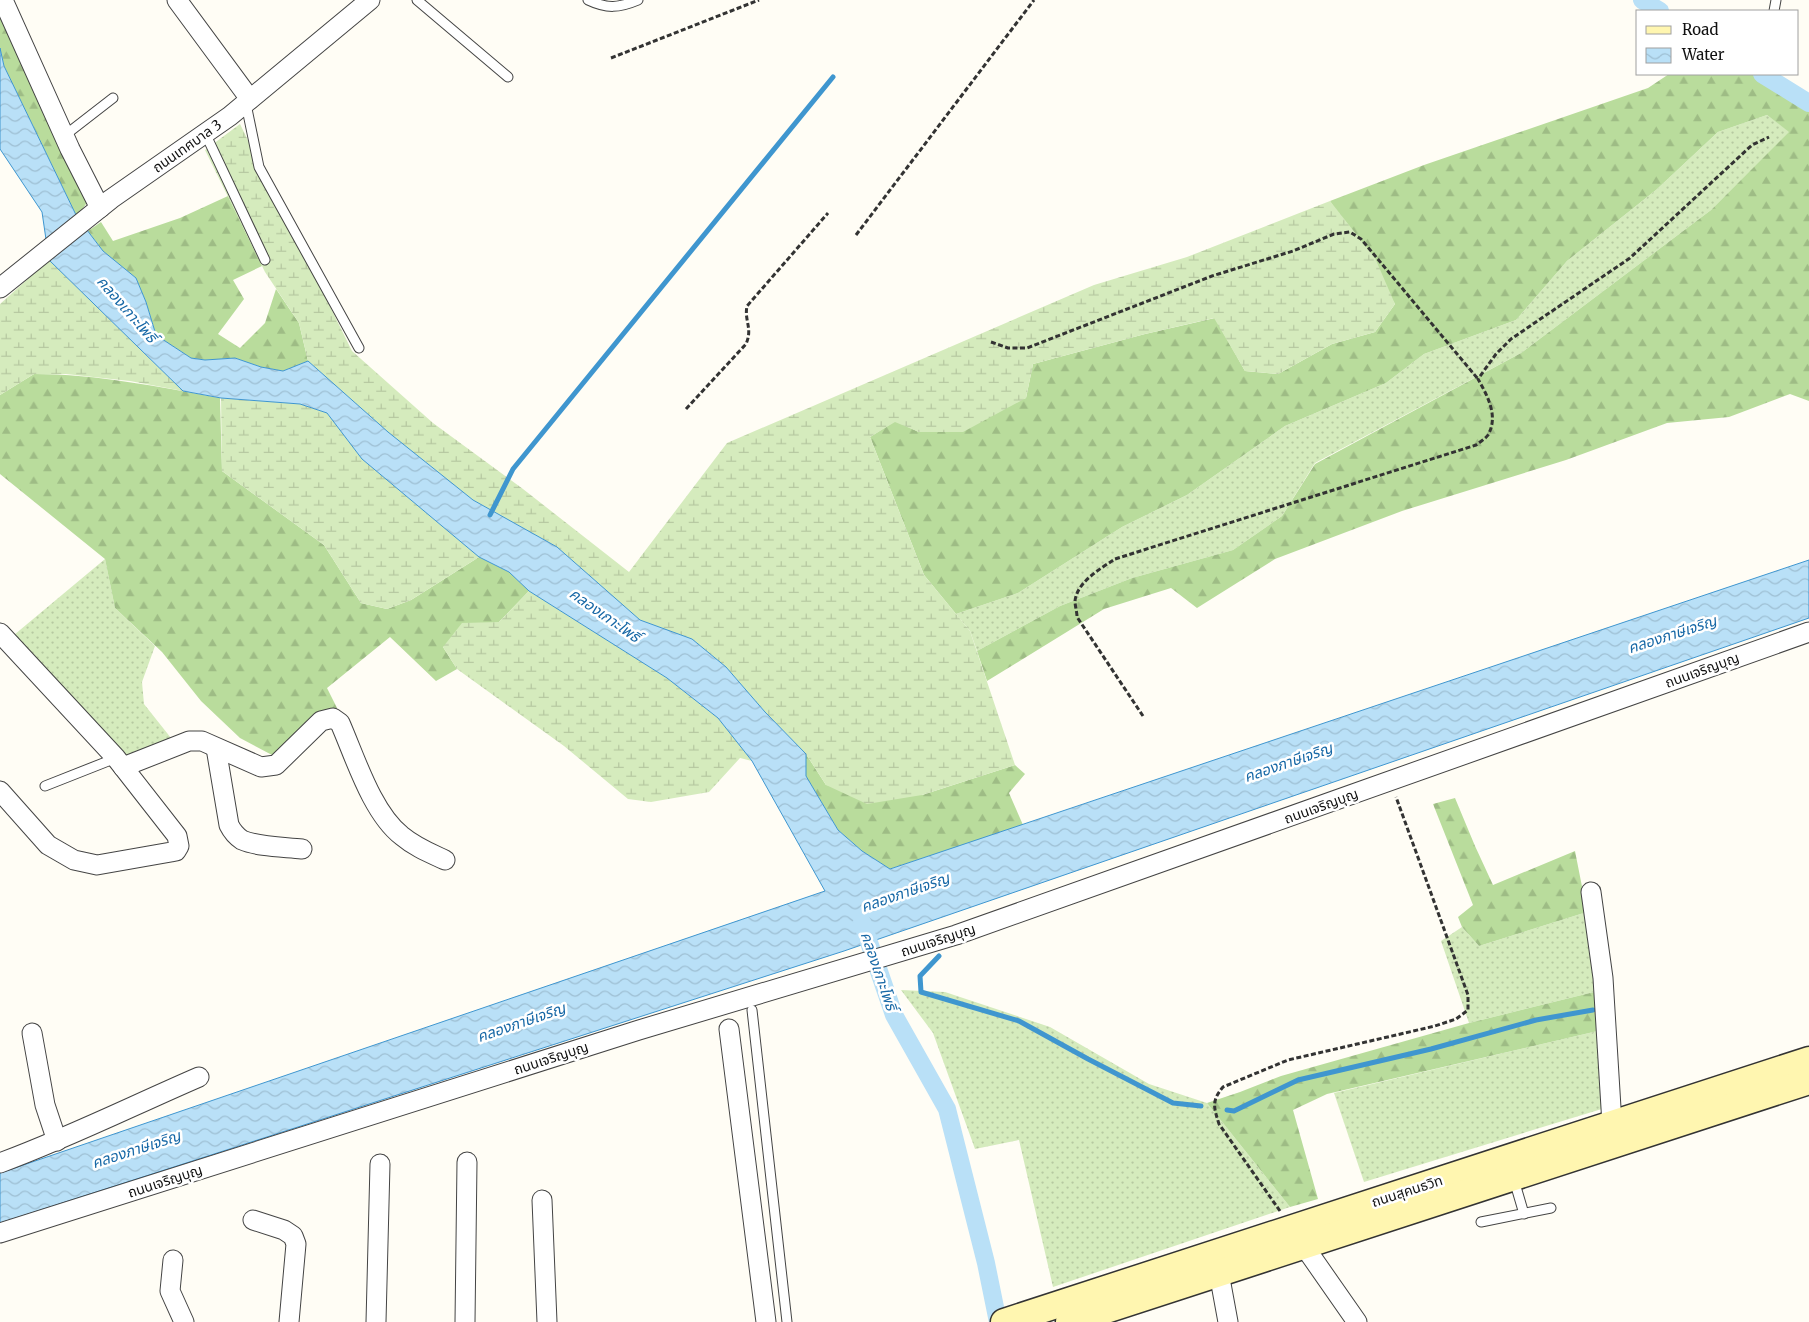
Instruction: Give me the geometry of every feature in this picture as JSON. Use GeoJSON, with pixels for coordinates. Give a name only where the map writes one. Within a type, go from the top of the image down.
{"type":"FeatureCollection","features":[{"type":"Feature","properties":{"kind":"main road","name":"ถนนสุคนธวิท"},"geometry":{"type":"LineString","coordinates":[[1069,1322],[1219,1273],[1298,1237],[1612,1124],[1809,1060]]}},
{"type":"Feature","properties":{"kind":"main road","name":"ถนนสุคนธวิท"},"geometry":{"type":"LineString","coordinates":[[1004,1322],[1298,1237],[1513,1178],[1809,1081]]}},
{"type":"Feature","properties":{"kind":"street"},"geometry":{"type":"LineString","coordinates":[[3,0],[64,136],[94,212]]}},
{"type":"Feature","properties":{"kind":"street","name":"ถนนเทศบาล 3"},"geometry":{"type":"LineString","coordinates":[[0,288],[94,212],[248,101],[370,0]]}},
{"type":"Feature","properties":{"kind":"street"},"geometry":{"type":"LineString","coordinates":[[187,4],[248,101]]}},
{"type":"Feature","properties":{"kind":"street","name":"ถนนเจริญบุญ"},"geometry":{"type":"LineString","coordinates":[[0,1233],[639,1030],[956,935],[1809,632]]}},
{"type":"Feature","properties":{"kind":"street"},"geometry":{"type":"LineString","coordinates":[[0,633],[120,762],[178,836],[179,846],[176,851],[97,865],[74,860],[48,845],[0,791]]}},
{"type":"Feature","properties":{"kind":"street"},"geometry":{"type":"LineString","coordinates":[[120,762],[189,741],[202,741],[261,767],[269,767],[276,765],[321,721],[333,718],[340,723],[370,794],[392,826],[400,836],[445,860]]}},
{"type":"Feature","properties":{"kind":"street"},"geometry":{"type":"LineString","coordinates":[[216,748],[229,825],[234,834],[253,843],[302,849]]}},
{"type":"Feature","properties":{"kind":"street"},"geometry":{"type":"LineString","coordinates":[[1591,892],[1603,978],[1612,1124]]}},
{"type":"Feature","properties":{"kind":"street"},"geometry":{"type":"LineString","coordinates":[[729,1029],[766,1322]]}},
{"type":"Feature","properties":{"kind":"street"},"geometry":{"type":"LineString","coordinates":[[32,1033],[45,1105],[57,1141]]}},
{"type":"Feature","properties":{"kind":"street"},"geometry":{"type":"LineString","coordinates":[[0,1163],[57,1141],[199,1077]]}},
{"type":"Feature","properties":{"kind":"street"},"geometry":{"type":"LineString","coordinates":[[465,1322],[467,1162]]}},
{"type":"Feature","properties":{"kind":"street"},"geometry":{"type":"LineString","coordinates":[[376,1322],[380,1164]]}},
{"type":"Feature","properties":{"kind":"street"},"geometry":{"type":"LineString","coordinates":[[542,1200],[548,1322]]}},
{"type":"Feature","properties":{"kind":"street"},"geometry":{"type":"LineString","coordinates":[[253,1220],[284,1230],[292,1236],[296,1244],[289,1322]]}},
{"type":"Feature","properties":{"kind":"street"},"geometry":{"type":"LineString","coordinates":[[1298,1237],[1357,1322]]}},
{"type":"Feature","properties":{"kind":"street"},"geometry":{"type":"LineString","coordinates":[[173,1260],[170,1291],[184,1322]]}},
{"type":"Feature","properties":{"kind":"street"},"geometry":{"type":"LineString","coordinates":[[1219,1273],[1228,1322]]}},
{"type":"Feature","properties":{"kind":"lane"},"geometry":{"type":"LineString","coordinates":[[417,0],[508,77]]}},
{"type":"Feature","properties":{"kind":"lane"},"geometry":{"type":"LineString","coordinates":[[588,0],[600,6],[621,7],[638,0]]}},
{"type":"Feature","properties":{"kind":"lane"},"geometry":{"type":"LineString","coordinates":[[64,136],[113,98]]}},
{"type":"Feature","properties":{"kind":"lane"},"geometry":{"type":"LineString","coordinates":[[248,101],[259,168],[359,348]]}},
{"type":"Feature","properties":{"kind":"lane"},"geometry":{"type":"LineString","coordinates":[[205,133],[265,260]]}},
{"type":"Feature","properties":{"kind":"lane"},"geometry":{"type":"LineString","coordinates":[[45,786],[120,762]]}},
{"type":"Feature","properties":{"kind":"lane"},"geometry":{"type":"LineString","coordinates":[[752,1010],[788,1322]]}},
{"type":"Feature","properties":{"kind":"lane"},"geometry":{"type":"LineString","coordinates":[[1513,1178],[1524,1214]]}},
{"type":"Feature","properties":{"kind":"lane"},"geometry":{"type":"LineString","coordinates":[[1481,1222],[1551,1208]]}},
{"type":"Feature","properties":{"kind":"path"},"geometry":{"type":"LineString","coordinates":[[611,58],[759,0]]}},
{"type":"Feature","properties":{"kind":"path"},"geometry":{"type":"LineString","coordinates":[[856,235],[1034,0]]}},
{"type":"Feature","properties":{"kind":"path"},"geometry":{"type":"LineString","coordinates":[[1478,380],[1496,354],[1511,339],[1630,258],[1752,145],[1769,137]]}},
{"type":"Feature","properties":{"kind":"path"},"geometry":{"type":"LineString","coordinates":[[686,409],[746,344],[750,335],[746,313],[747,306],[828,212]]}},
{"type":"Feature","properties":{"kind":"path"},"geometry":{"type":"LineString","coordinates":[[990,342],[1008,348],[1027,348],[1212,276],[1293,251],[1334,234],[1350,232],[1361,239],[1478,380],[1489,398],[1493,419],[1488,435],[1476,445],[1115,559],[1094,574],[1080,587],[1075,601],[1077,617],[1143,716]]}},
{"type":"Feature","properties":{"kind":"path"},"geometry":{"type":"LineString","coordinates":[[1298,1237],[1219,1124],[1214,1108],[1215,1096],[1223,1087],[1288,1060],[1434,1026],[1456,1019],[1468,1010],[1468,995],[1399,804],[1395,795],[1385,783]]}},
{"type":"Feature","properties":{"kind":"green space"},"geometry":{"type":"Polygon","coordinates":[[[0,1],[88,201],[77,217],[4,66],[0,48],[0,1]]]}},
{"type":"Feature","properties":{"kind":"green space"},"geometry":{"type":"Polygon","coordinates":[[[1668,75],[1773,75],[1809,96],[1809,401],[1790,394],[1729,417],[1667,423],[1566,460],[1402,511],[1275,559],[1197,608],[1171,588],[1104,609],[987,681],[977,651],[1060,606],[1132,578],[1233,550],[1282,516],[1315,464],[1521,353],[1711,210],[1789,132],[1767,115],[1718,132],[1656,190],[1567,261],[1516,320],[1424,354],[1386,383],[1285,426],[1187,495],[1122,527],[1018,593],[956,614],[924,575],[870,437],[895,421],[919,432],[1026,398],[1033,364],[1145,334],[1215,318],[1245,371],[1278,374],[1332,344],[1375,332],[1395,304],[1330,201],[1424,165],[1648,88],[1668,75]]]}},
{"type":"Feature","properties":{"kind":"green space"},"geometry":{"type":"Polygon","coordinates":[[[1767,115],[1790,132],[1711,210],[1521,353],[1315,463],[1282,516],[1233,550],[1132,578],[1060,606],[977,651],[970,631],[956,614],[1018,593],[1122,527],[1187,495],[1285,426],[1386,383],[1424,354],[1516,320],[1567,261],[1656,190],[1718,132],[1767,115]]]}},
{"type":"Feature","properties":{"kind":"green space"},"geometry":{"type":"Polygon","coordinates":[[[240,124],[352,351],[433,423],[523,489],[629,572],[727,443],[1094,285],[1187,257],[1330,201],[1375,258],[1395,304],[1375,332],[1332,344],[1278,374],[1245,371],[1214,318],[1033,364],[1026,398],[963,432],[919,432],[895,422],[870,437],[924,575],[970,631],[1015,765],[922,795],[867,804],[826,785],[806,754],[765,712],[726,667],[692,639],[640,620],[557,547],[473,500],[388,432],[308,361],[299,323],[265,272],[205,150],[240,124]]]}},
{"type":"Feature","properties":{"kind":"green space"},"geometry":{"type":"Polygon","coordinates":[[[228,196],[262,266],[233,280],[244,299],[218,334],[240,348],[265,323],[276,289],[299,323],[308,361],[283,371],[261,367],[235,358],[205,360],[191,358],[156,335],[136,278],[103,251],[88,231],[101,222],[113,241],[180,218],[228,196]]]}},
{"type":"Feature","properties":{"kind":"green space"},"geometry":{"type":"Polygon","coordinates":[[[49,260],[183,391],[130,381],[66,374],[34,374],[0,395],[0,304],[49,260]]]}},
{"type":"Feature","properties":{"kind":"green space"},"geometry":{"type":"Polygon","coordinates":[[[34,374],[81,376],[220,398],[222,471],[324,545],[361,603],[387,609],[411,600],[479,557],[509,572],[529,591],[499,622],[443,647],[457,669],[436,681],[390,637],[327,688],[337,708],[272,755],[240,738],[201,701],[162,652],[115,608],[105,559],[0,474],[0,395],[34,374]]]}},
{"type":"Feature","properties":{"kind":"green space"},"geometry":{"type":"Polygon","coordinates":[[[221,398],[300,404],[327,413],[362,459],[479,557],[411,600],[387,609],[361,603],[324,545],[222,471],[221,398]]]}},
{"type":"Feature","properties":{"kind":"green space"},"geometry":{"type":"Polygon","coordinates":[[[105,559],[115,608],[155,646],[142,682],[144,704],[171,738],[118,774],[2,645],[105,559]]]}},
{"type":"Feature","properties":{"kind":"green space"},"geometry":{"type":"Polygon","coordinates":[[[529,591],[667,678],[718,718],[752,761],[740,758],[709,792],[651,802],[628,799],[564,746],[457,669],[443,647],[462,623],[499,622],[529,591]]]}},
{"type":"Feature","properties":{"kind":"green space"},"geometry":{"type":"Polygon","coordinates":[[[806,754],[826,785],[922,795],[1015,765],[1025,774],[1009,793],[1023,825],[890,869],[862,851],[838,830],[806,776],[806,754]]]}},
{"type":"Feature","properties":{"kind":"green space"},"geometry":{"type":"Polygon","coordinates":[[[1455,798],[1493,885],[1575,851],[1587,912],[1479,946],[1462,927],[1458,917],[1473,905],[1433,804],[1455,798]]]}},
{"type":"Feature","properties":{"kind":"green space"},"geometry":{"type":"Polygon","coordinates":[[[1587,912],[1598,991],[1469,1023],[1441,941],[1462,927],[1479,946],[1587,912]]]}},
{"type":"Feature","properties":{"kind":"green space"},"geometry":{"type":"Polygon","coordinates":[[[901,990],[945,992],[1050,1027],[1149,1084],[1207,1103],[1290,1207],[1053,1287],[1019,1140],[975,1149],[933,1033],[901,990]]]}},
{"type":"Feature","properties":{"kind":"green space"},"geometry":{"type":"Polygon","coordinates":[[[1598,991],[1602,1030],[1327,1094],[1293,1110],[1318,1199],[1290,1207],[1207,1103],[1281,1076],[1469,1023],[1598,991]]]}},
{"type":"Feature","properties":{"kind":"green space"},"geometry":{"type":"Polygon","coordinates":[[[1602,1030],[1605,1108],[1364,1182],[1334,1093],[1602,1030]]]}},
{"type":"Feature","properties":{"kind":"water","name":"คลองภาษีเจริญ"},"geometry":{"type":"Polygon","coordinates":[[[0,48],[4,66],[77,217],[103,251],[136,278],[156,335],[191,358],[205,360],[235,358],[261,367],[283,371],[308,361],[388,432],[473,500],[557,547],[640,620],[692,639],[726,667],[765,712],[806,754],[806,776],[838,830],[862,851],[890,869],[1809,560],[1809,618],[844,951],[0,1223],[0,1173],[825,891],[752,761],[718,718],[667,678],[529,591],[509,572],[479,557],[362,459],[327,413],[300,404],[221,398],[183,391],[49,260],[42,212],[0,149],[0,48]]]}},
{"type":"Feature","properties":{"kind":"waterway"},"geometry":{"type":"LineString","coordinates":[[1642,0],[1658,10]]}},
{"type":"Feature","properties":{"kind":"waterway"},"geometry":{"type":"LineString","coordinates":[[1764,75],[1809,103]]}},
{"type":"Feature","properties":{"kind":"waterway"},"geometry":{"type":"LineString","coordinates":[[490,515],[513,469],[833,77]]}},
{"type":"Feature","properties":{"kind":"waterway","name":"คลองเกาะโพธิ์"},"geometry":{"type":"LineString","coordinates":[[862,922],[894,1015],[947,1109],[986,1263],[998,1322]]}},
{"type":"Feature","properties":{"kind":"waterway"},"geometry":{"type":"LineString","coordinates":[[939,956],[920,976],[921,992],[1019,1021],[1173,1103],[1201,1106]]}},
{"type":"Feature","properties":{"kind":"waterway"},"geometry":{"type":"LineString","coordinates":[[1227,1110],[1234,1111],[1298,1080],[1431,1049],[1536,1020],[1593,1010]]}}]}
